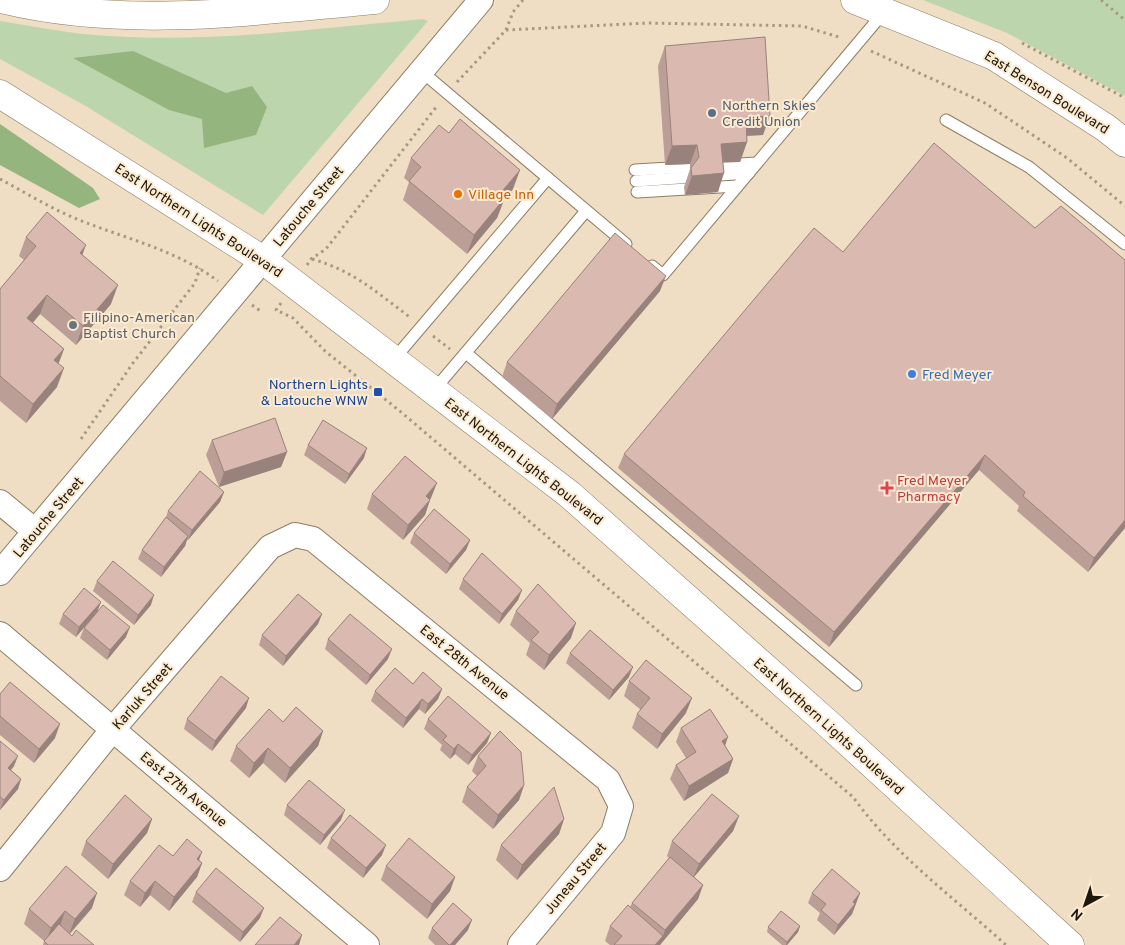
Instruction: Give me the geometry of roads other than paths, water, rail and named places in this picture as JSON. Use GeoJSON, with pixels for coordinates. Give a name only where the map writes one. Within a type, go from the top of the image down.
{"type":"FeatureCollection","features":[{"type":"Feature","properties":{"kind":"main road"},"geometry":{"type":"LineString","coordinates":[[5,0],[84,13],[168,17],[375,0]]}},
{"type":"Feature","properties":{"kind":"main road","name":"East Benson Boulevard"},"geometry":{"type":"LineString","coordinates":[[856,0],[994,56],[1106,128],[1125,143]]}},
{"type":"Feature","properties":{"kind":"main road","name":"East Northern Lights Boulevard"},"geometry":{"type":"LineString","coordinates":[[0,94],[263,260],[569,494],[825,721],[1070,945]]}},
{"type":"Feature","properties":{"kind":"street","name":"Latouche Street"},"geometry":{"type":"LineString","coordinates":[[0,574],[481,0]]}},
{"type":"Feature","properties":{"kind":"street"},"geometry":{"type":"LineString","coordinates":[[0,502],[35,532]]}},
{"type":"Feature","properties":{"kind":"street","name":"Karluk Street"},"geometry":{"type":"LineString","coordinates":[[0,869],[113,729],[270,547],[295,535]]}},
{"type":"Feature","properties":{"kind":"street","name":"East 28th Avenue"},"geometry":{"type":"LineString","coordinates":[[295,535],[313,539],[608,780],[621,806]]}},
{"type":"Feature","properties":{"kind":"street","name":"East 27th Avenue"},"geometry":{"type":"LineString","coordinates":[[0,634],[368,945]]}},
{"type":"Feature","properties":{"kind":"street","name":"Juneau Street"},"geometry":{"type":"LineString","coordinates":[[520,945],[612,834],[621,806]]}},
{"type":"Feature","properties":{"kind":"lane"},"geometry":{"type":"LineString","coordinates":[[421,71],[663,275],[884,12]]}},
{"type":"Feature","properties":{"kind":"lane"},"geometry":{"type":"LineString","coordinates":[[946,120],[1029,167],[1125,244]]}},
{"type":"Feature","properties":{"kind":"lane"},"geometry":{"type":"LineString","coordinates":[[636,181],[757,163]]}},
{"type":"Feature","properties":{"kind":"lane"},"geometry":{"type":"LineString","coordinates":[[636,181],[749,173]]}},
{"type":"Feature","properties":{"kind":"lane"},"geometry":{"type":"LineString","coordinates":[[393,359],[548,178]]}},
{"type":"Feature","properties":{"kind":"lane"},"geometry":{"type":"LineString","coordinates":[[636,181],[738,186]]}},
{"type":"Feature","properties":{"kind":"lane"},"geometry":{"type":"LineString","coordinates":[[434,390],[586,210]]}},
{"type":"Feature","properties":{"kind":"lane"},"geometry":{"type":"LineString","coordinates":[[466,353],[856,685]]}},
{"type":"Feature","properties":{"kind":"place","name":"Northern Skies Credit Union"},"geometry":{"type":"Point","coordinates":[712,113]}},
{"type":"Feature","properties":{"kind":"place","name":"Village Inn"},"geometry":{"type":"Point","coordinates":[458,194]}},
{"type":"Feature","properties":{"kind":"place","name":"Filipino-American Baptist Church"},"geometry":{"type":"Point","coordinates":[73,325]}},
{"type":"Feature","properties":{"kind":"place","name":"Fred Meyer"},"geometry":{"type":"Point","coordinates":[912,374]}},
{"type":"Feature","properties":{"kind":"place","name":"Northern Lights & Latouche WNW"},"geometry":{"type":"Point","coordinates":[378,392]}},
{"type":"Feature","properties":{"kind":"place","name":"Fred Meyer Pharmacy"},"geometry":{"type":"Point","coordinates":[887,488]}}]}
